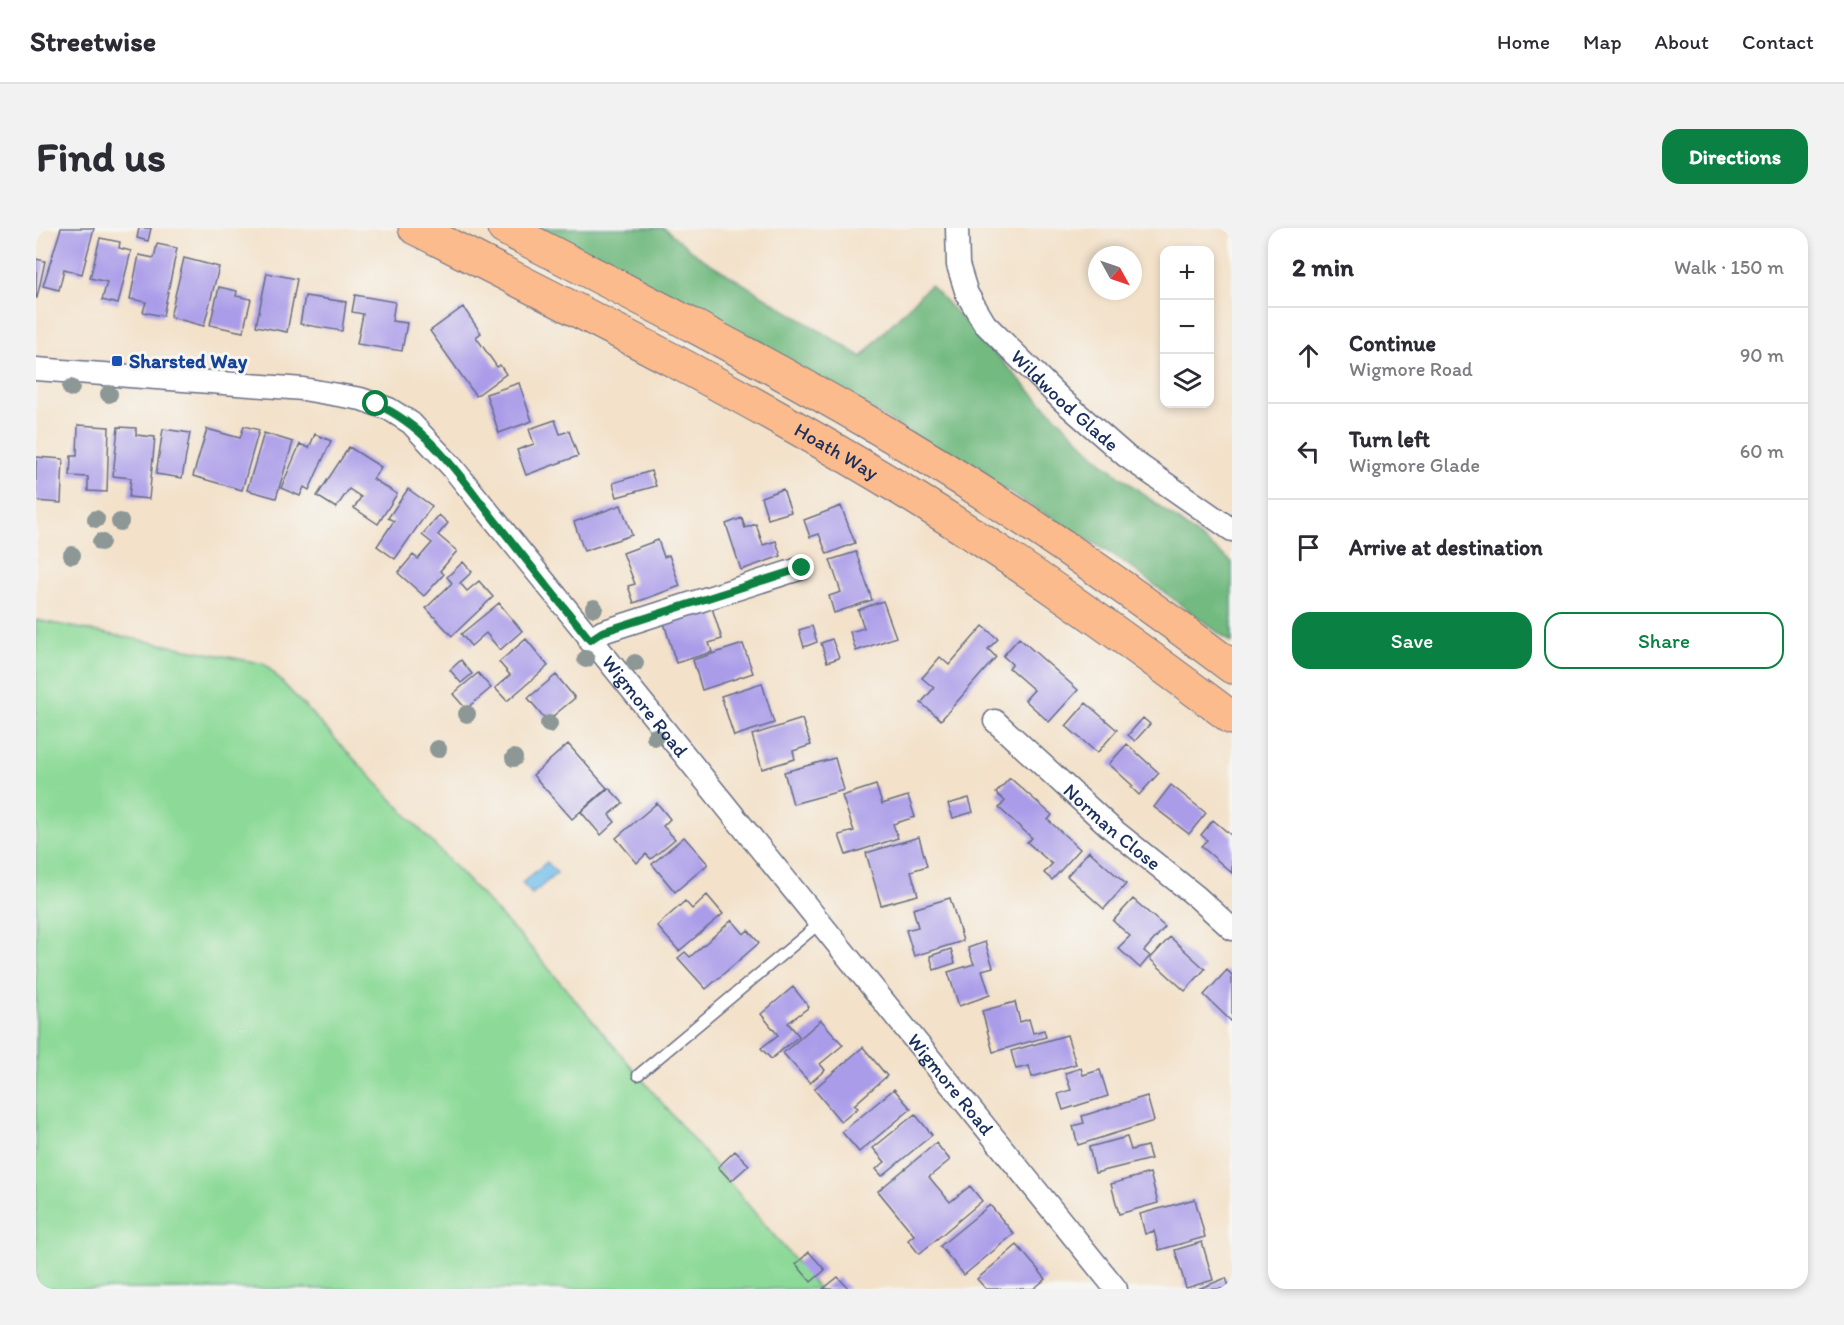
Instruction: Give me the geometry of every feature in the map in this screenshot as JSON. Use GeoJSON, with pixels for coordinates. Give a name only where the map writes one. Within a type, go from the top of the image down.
{"type":"FeatureCollection","features":[{"type":"Feature","properties":{"kind":"main road","name":"Hoath Way"},"geometry":{"type":"LineString","coordinates":[[415,228],[718,385],[908,493],[1050,585],[1232,718]]}},
{"type":"Feature","properties":{"kind":"main road","name":"Hoath Way"},"geometry":{"type":"LineString","coordinates":[[504,228],[798,382],[941,466],[1139,597],[1232,667]]}},
{"type":"Feature","properties":{"kind":"street","name":"Wildwood Glade"},"geometry":{"type":"LineString","coordinates":[[957,228],[958,265],[967,294],[985,324],[1062,400],[1126,456],[1232,531]]}},
{"type":"Feature","properties":{"kind":"street","name":"Wigmore Road"},"geometry":{"type":"LineString","coordinates":[[36,369],[322,391],[361,399],[389,410],[422,432],[1116,1289]]}},
{"type":"Feature","properties":{"kind":"street"},"geometry":{"type":"LineString","coordinates":[[590,640],[602,632],[802,568]]}},
{"type":"Feature","properties":{"kind":"street","name":"Norman Close"},"geometry":{"type":"LineString","coordinates":[[995,722],[1111,828],[1197,897],[1232,929]]}},
{"type":"Feature","properties":{"kind":"lane"},"geometry":{"type":"LineString","coordinates":[[638,1075],[820,923]]}},
{"type":"Feature","properties":{"kind":"green space"},"geometry":{"type":"Polygon","coordinates":[[[537,228],[664,228],[698,256],[862,357],[930,285],[1039,400],[1103,463],[1232,562],[1232,643],[1120,559],[814,375],[537,228]]]}},
{"type":"Feature","properties":{"kind":"green space"},"geometry":{"type":"Polygon","coordinates":[[[36,620],[265,664],[533,950],[819,1289],[36,1289],[36,620]]]}},
{"type":"Feature","properties":{"kind":"water"},"geometry":{"type":"Polygon","coordinates":[[[547,862],[557,873],[532,894],[522,883],[547,862]]]}},
{"type":"Feature","properties":{"kind":"building"},"geometry":{"type":"Polygon","coordinates":[[[61,228],[94,228],[82,274],[64,269],[59,290],[43,286],[61,228]]]}},
{"type":"Feature","properties":{"kind":"building"},"geometry":{"type":"Polygon","coordinates":[[[139,228],[151,228],[148,241],[137,238],[139,228]]]}},
{"type":"Feature","properties":{"kind":"building"},"geometry":{"type":"Polygon","coordinates":[[[100,238],[120,242],[119,248],[131,251],[118,304],[102,300],[107,282],[90,278],[100,238]]]}},
{"type":"Feature","properties":{"kind":"building"},"geometry":{"type":"Polygon","coordinates":[[[157,244],[177,248],[163,316],[143,312],[146,302],[130,299],[139,255],[154,258],[157,244]]]}},
{"type":"Feature","properties":{"kind":"building"},"geometry":{"type":"Polygon","coordinates":[[[184,258],[219,267],[204,326],[170,317],[184,258]]]}},
{"type":"Feature","properties":{"kind":"building"},"geometry":{"type":"Polygon","coordinates":[[[36,259],[45,261],[37,298],[36,298],[36,259]]]}},
{"type":"Feature","properties":{"kind":"building"},"geometry":{"type":"Polygon","coordinates":[[[267,273],[297,279],[287,332],[256,326],[267,273]]]}},
{"type":"Feature","properties":{"kind":"building"},"geometry":{"type":"Polygon","coordinates":[[[219,287],[237,291],[236,296],[251,299],[243,332],[210,325],[219,287]]]}},
{"type":"Feature","properties":{"kind":"building"},"geometry":{"type":"Polygon","coordinates":[[[355,295],[395,302],[392,321],[407,323],[402,351],[357,344],[363,314],[352,312],[355,295]]]}},
{"type":"Feature","properties":{"kind":"building"},"geometry":{"type":"Polygon","coordinates":[[[305,296],[346,302],[342,331],[300,324],[305,296]]]}},
{"type":"Feature","properties":{"kind":"building"},"geometry":{"type":"Polygon","coordinates":[[[463,307],[481,333],[476,337],[497,367],[500,365],[506,374],[476,396],[430,331],[463,307]]]}},
{"type":"Feature","properties":{"kind":"building"},"geometry":{"type":"Polygon","coordinates":[[[519,383],[532,421],[499,433],[486,394],[519,383]]]}},
{"type":"Feature","properties":{"kind":"building"},"geometry":{"type":"Polygon","coordinates":[[[555,420],[560,434],[569,431],[578,456],[526,475],[517,450],[534,444],[529,429],[555,420]]]}},
{"type":"Feature","properties":{"kind":"building"},"geometry":{"type":"Polygon","coordinates":[[[78,425],[109,427],[107,492],[88,491],[88,477],[70,476],[71,456],[77,456],[78,425]]]}},
{"type":"Feature","properties":{"kind":"building"},"geometry":{"type":"Polygon","coordinates":[[[244,426],[259,430],[242,490],[193,476],[207,429],[240,438],[244,426]]]}},
{"type":"Feature","properties":{"kind":"building"},"geometry":{"type":"Polygon","coordinates":[[[118,427],[136,428],[136,435],[155,437],[149,499],[129,497],[131,478],[113,476],[118,427]]]}},
{"type":"Feature","properties":{"kind":"building"},"geometry":{"type":"Polygon","coordinates":[[[163,429],[190,433],[182,478],[156,474],[163,429]]]}},
{"type":"Feature","properties":{"kind":"building"},"geometry":{"type":"Polygon","coordinates":[[[264,433],[293,442],[276,498],[247,490],[264,433]]]}},
{"type":"Feature","properties":{"kind":"building"},"geometry":{"type":"Polygon","coordinates":[[[315,434],[331,441],[309,490],[304,487],[300,496],[281,488],[300,444],[309,448],[315,434]]]}},
{"type":"Feature","properties":{"kind":"building"},"geometry":{"type":"Polygon","coordinates":[[[349,447],[381,467],[373,479],[397,494],[378,524],[354,508],[361,497],[349,489],[336,508],[317,496],[349,447]]]}},
{"type":"Feature","properties":{"kind":"building"},"geometry":{"type":"Polygon","coordinates":[[[36,457],[63,459],[61,503],[36,501],[36,457]]]}},
{"type":"Feature","properties":{"kind":"building"},"geometry":{"type":"Polygon","coordinates":[[[651,471],[656,486],[617,497],[613,483],[651,471]]]}},
{"type":"Feature","properties":{"kind":"building"},"geometry":{"type":"Polygon","coordinates":[[[408,489],[432,506],[395,559],[377,546],[394,521],[388,518],[408,489]]]}},
{"type":"Feature","properties":{"kind":"building"},"geometry":{"type":"Polygon","coordinates":[[[783,489],[791,512],[768,519],[761,497],[783,489]]]}},
{"type":"Feature","properties":{"kind":"building"},"geometry":{"type":"Polygon","coordinates":[[[621,505],[632,535],[584,551],[574,522],[621,505]]]}},
{"type":"Feature","properties":{"kind":"building"},"geometry":{"type":"Polygon","coordinates":[[[841,506],[855,543],[827,554],[819,534],[810,537],[804,520],[841,506]]]}},
{"type":"Feature","properties":{"kind":"building"},"geometry":{"type":"Polygon","coordinates":[[[439,515],[448,523],[438,535],[457,551],[440,571],[444,574],[424,596],[398,573],[413,555],[418,559],[432,543],[422,535],[439,515]]]}},
{"type":"Feature","properties":{"kind":"building"},"geometry":{"type":"Polygon","coordinates":[[[742,518],[745,528],[756,524],[763,545],[776,541],[781,556],[741,570],[726,524],[742,518]]]}},
{"type":"Feature","properties":{"kind":"building"},"geometry":{"type":"Polygon","coordinates":[[[658,540],[664,557],[669,555],[680,586],[634,603],[628,586],[635,584],[623,553],[658,540]]]}},
{"type":"Feature","properties":{"kind":"building"},"geometry":{"type":"Polygon","coordinates":[[[856,552],[872,600],[834,613],[829,596],[841,592],[830,560],[856,552]]]}},
{"type":"Feature","properties":{"kind":"building"},"geometry":{"type":"Polygon","coordinates":[[[463,562],[472,572],[460,583],[467,591],[479,581],[493,597],[452,636],[426,608],[452,583],[447,577],[463,562]]]}},
{"type":"Feature","properties":{"kind":"building"},"geometry":{"type":"Polygon","coordinates":[[[883,601],[896,637],[856,651],[850,632],[864,628],[858,610],[883,601]]]}},
{"type":"Feature","properties":{"kind":"building"},"geometry":{"type":"Polygon","coordinates":[[[499,603],[522,631],[500,650],[486,633],[471,646],[461,634],[499,603]]]}},
{"type":"Feature","properties":{"kind":"building"},"geometry":{"type":"Polygon","coordinates":[[[712,608],[722,639],[709,643],[712,652],[676,663],[664,623],[712,608]]]}},
{"type":"Feature","properties":{"kind":"building"},"geometry":{"type":"Polygon","coordinates":[[[812,626],[817,642],[804,647],[799,630],[812,626]]]}},
{"type":"Feature","properties":{"kind":"building"},"geometry":{"type":"Polygon","coordinates":[[[983,626],[998,639],[988,649],[996,657],[941,720],[921,703],[934,688],[922,678],[940,657],[949,665],[983,626]]]}},
{"type":"Feature","properties":{"kind":"building"},"geometry":{"type":"Polygon","coordinates":[[[1019,638],[1078,690],[1049,722],[1025,700],[1034,690],[1009,668],[1012,664],[1003,656],[1019,638]]]}},
{"type":"Feature","properties":{"kind":"building"},"geometry":{"type":"Polygon","coordinates":[[[526,639],[548,666],[507,701],[495,688],[510,675],[499,662],[526,639]]]}},
{"type":"Feature","properties":{"kind":"building"},"geometry":{"type":"Polygon","coordinates":[[[832,639],[839,658],[827,662],[821,643],[832,639]]]}},
{"type":"Feature","properties":{"kind":"building"},"geometry":{"type":"Polygon","coordinates":[[[743,644],[753,673],[702,690],[693,660],[743,644]]]}},
{"type":"Feature","properties":{"kind":"building"},"geometry":{"type":"Polygon","coordinates":[[[461,660],[472,674],[461,683],[450,670],[461,660]]]}},
{"type":"Feature","properties":{"kind":"building"},"geometry":{"type":"Polygon","coordinates":[[[478,673],[491,688],[466,709],[453,694],[478,673]]]}},
{"type":"Feature","properties":{"kind":"building"},"geometry":{"type":"Polygon","coordinates":[[[556,675],[575,698],[547,721],[528,698],[556,675]]]}},
{"type":"Feature","properties":{"kind":"building"},"geometry":{"type":"Polygon","coordinates":[[[762,683],[774,723],[734,736],[721,696],[762,683]]]}},
{"type":"Feature","properties":{"kind":"building"},"geometry":{"type":"Polygon","coordinates":[[[1086,703],[1117,730],[1097,753],[1066,726],[1086,703]]]}},
{"type":"Feature","properties":{"kind":"building"},"geometry":{"type":"Polygon","coordinates":[[[1143,718],[1150,724],[1135,741],[1128,735],[1143,718]]]}},
{"type":"Feature","properties":{"kind":"building"},"geometry":{"type":"Polygon","coordinates":[[[802,719],[811,745],[793,751],[795,759],[762,769],[752,735],[802,719]]]}},
{"type":"Feature","properties":{"kind":"building"},"geometry":{"type":"Polygon","coordinates":[[[568,744],[607,788],[572,819],[533,775],[568,744]]]}},
{"type":"Feature","properties":{"kind":"building"},"geometry":{"type":"Polygon","coordinates":[[[1127,744],[1159,773],[1139,795],[1131,787],[1133,786],[1109,764],[1127,744]]]}},
{"type":"Feature","properties":{"kind":"building"},"geometry":{"type":"Polygon","coordinates":[[[835,758],[844,790],[793,804],[784,772],[835,758]]]}},
{"type":"Feature","properties":{"kind":"building"},"geometry":{"type":"Polygon","coordinates":[[[1010,778],[1052,815],[1048,820],[1080,849],[1052,880],[1044,873],[1052,864],[1027,842],[1032,838],[999,808],[1005,801],[996,793],[1010,778]]]}},
{"type":"Feature","properties":{"kind":"building"},"geometry":{"type":"Polygon","coordinates":[[[876,785],[882,804],[908,796],[915,817],[893,824],[898,838],[846,855],[839,835],[854,831],[842,796],[876,785]]]}},
{"type":"Feature","properties":{"kind":"building"},"geometry":{"type":"Polygon","coordinates":[[[1171,785],[1206,813],[1189,834],[1154,807],[1171,785]]]}},
{"type":"Feature","properties":{"kind":"building"},"geometry":{"type":"Polygon","coordinates":[[[609,788],[623,803],[609,815],[615,822],[601,835],[581,812],[609,788]]]}},
{"type":"Feature","properties":{"kind":"building"},"geometry":{"type":"Polygon","coordinates":[[[969,798],[973,812],[953,818],[948,804],[969,798]]]}},
{"type":"Feature","properties":{"kind":"building"},"geometry":{"type":"Polygon","coordinates":[[[657,803],[670,819],[663,826],[675,839],[651,859],[646,854],[637,863],[616,838],[657,803]]]}},
{"type":"Feature","properties":{"kind":"building"},"geometry":{"type":"Polygon","coordinates":[[[1213,820],[1232,836],[1232,873],[1201,846],[1207,840],[1201,835],[1213,820]]]}},
{"type":"Feature","properties":{"kind":"building"},"geometry":{"type":"Polygon","coordinates":[[[684,837],[708,864],[675,892],[652,864],[684,837]]]}},
{"type":"Feature","properties":{"kind":"building"},"geometry":{"type":"Polygon","coordinates":[[[919,837],[927,866],[911,871],[918,895],[881,905],[866,853],[919,837]]]}},
{"type":"Feature","properties":{"kind":"building"},"geometry":{"type":"Polygon","coordinates":[[[1089,851],[1126,884],[1104,909],[1067,876],[1089,851]]]}},
{"type":"Feature","properties":{"kind":"building"},"geometry":{"type":"Polygon","coordinates":[[[707,895],[723,914],[679,951],[657,926],[685,901],[692,909],[707,895]]]}},
{"type":"Feature","properties":{"kind":"building"},"geometry":{"type":"Polygon","coordinates":[[[950,898],[963,941],[914,956],[906,930],[918,927],[913,909],[950,898]]]}},
{"type":"Feature","properties":{"kind":"building"},"geometry":{"type":"Polygon","coordinates":[[[1133,899],[1165,927],[1144,951],[1150,956],[1140,968],[1118,948],[1130,936],[1113,921],[1133,899]]]}},
{"type":"Feature","properties":{"kind":"building"},"geometry":{"type":"Polygon","coordinates":[[[732,920],[744,934],[748,930],[759,943],[706,989],[678,958],[685,952],[690,957],[732,920]]]}},
{"type":"Feature","properties":{"kind":"building"},"geometry":{"type":"Polygon","coordinates":[[[1170,937],[1205,969],[1185,991],[1150,959],[1170,937]]]}},
{"type":"Feature","properties":{"kind":"building"},"geometry":{"type":"Polygon","coordinates":[[[985,942],[993,967],[982,970],[990,995],[959,1006],[948,972],[974,964],[968,948],[985,942]]]}},
{"type":"Feature","properties":{"kind":"building"},"geometry":{"type":"Polygon","coordinates":[[[951,949],[955,963],[934,970],[930,956],[951,949]]]}},
{"type":"Feature","properties":{"kind":"building"},"geometry":{"type":"Polygon","coordinates":[[[1227,970],[1232,975],[1232,1022],[1204,995],[1227,970]]]}},
{"type":"Feature","properties":{"kind":"building"},"geometry":{"type":"Polygon","coordinates":[[[793,987],[809,1007],[788,1023],[799,1036],[771,1059],[761,1048],[778,1035],[761,1014],[793,987]]]}},
{"type":"Feature","properties":{"kind":"building"},"geometry":{"type":"Polygon","coordinates":[[[1015,1002],[1020,1022],[1029,1019],[1033,1033],[1044,1030],[1046,1037],[993,1052],[982,1011],[1015,1002]]]}},
{"type":"Feature","properties":{"kind":"building"},"geometry":{"type":"Polygon","coordinates":[[[821,1020],[843,1045],[820,1064],[825,1070],[810,1083],[783,1053],[821,1020]]]}},
{"type":"Feature","properties":{"kind":"building"},"geometry":{"type":"Polygon","coordinates":[[[1067,1035],[1076,1064],[1032,1077],[1029,1066],[1016,1069],[1011,1051],[1067,1035]]]}},
{"type":"Feature","properties":{"kind":"building"},"geometry":{"type":"Polygon","coordinates":[[[863,1047],[887,1076],[854,1105],[858,1108],[841,1122],[814,1089],[863,1047]]]}},
{"type":"Feature","properties":{"kind":"building"},"geometry":{"type":"Polygon","coordinates":[[[1081,1068],[1083,1075],[1100,1070],[1108,1096],[1063,1110],[1058,1094],[1071,1090],[1065,1073],[1081,1068]]]}},
{"type":"Feature","properties":{"kind":"building"},"geometry":{"type":"Polygon","coordinates":[[[894,1089],[911,1109],[859,1152],[842,1132],[894,1089]]]}},
{"type":"Feature","properties":{"kind":"building"},"geometry":{"type":"Polygon","coordinates":[[[1147,1096],[1154,1121],[1078,1145],[1073,1126],[1084,1123],[1082,1116],[1147,1096]]]}},
{"type":"Feature","properties":{"kind":"building"},"geometry":{"type":"Polygon","coordinates":[[[915,1114],[932,1135],[882,1176],[876,1169],[885,1162],[873,1148],[915,1114]]]}},
{"type":"Feature","properties":{"kind":"building"},"geometry":{"type":"Polygon","coordinates":[[[1127,1137],[1131,1150],[1147,1146],[1151,1159],[1095,1173],[1089,1147],[1127,1137]]]}},
{"type":"Feature","properties":{"kind":"building"},"geometry":{"type":"Polygon","coordinates":[[[936,1143],[950,1160],[929,1177],[950,1202],[970,1186],[982,1201],[919,1254],[908,1240],[914,1235],[878,1191],[936,1143]]]}},
{"type":"Feature","properties":{"kind":"building"},"geometry":{"type":"Polygon","coordinates":[[[735,1151],[749,1165],[731,1181],[718,1167],[735,1151]]]}},
{"type":"Feature","properties":{"kind":"building"},"geometry":{"type":"Polygon","coordinates":[[[1150,1173],[1158,1203],[1119,1214],[1111,1184],[1150,1173]]]}},
{"type":"Feature","properties":{"kind":"building"},"geometry":{"type":"Polygon","coordinates":[[[1195,1199],[1205,1237],[1159,1250],[1154,1231],[1145,1234],[1140,1214],[1195,1199]]]}},
{"type":"Feature","properties":{"kind":"building"},"geometry":{"type":"Polygon","coordinates":[[[990,1205],[1014,1234],[964,1275],[940,1246],[990,1205]]]}},
{"type":"Feature","properties":{"kind":"building"},"geometry":{"type":"Polygon","coordinates":[[[1202,1242],[1213,1280],[1186,1288],[1175,1250],[1202,1242]]]}},
{"type":"Feature","properties":{"kind":"building"},"geometry":{"type":"Polygon","coordinates":[[[1017,1245],[1046,1279],[1033,1289],[986,1289],[977,1279],[1017,1245]]]}},
{"type":"Feature","properties":{"kind":"building"},"geometry":{"type":"Polygon","coordinates":[[[809,1252],[825,1270],[811,1282],[796,1264],[809,1252]]]}},
{"type":"Feature","properties":{"kind":"building"},"geometry":{"type":"Polygon","coordinates":[[[838,1277],[849,1289],[823,1289],[838,1277]]]}},
{"type":"Feature","properties":{"kind":"building"},"geometry":{"type":"Polygon","coordinates":[[[1226,1278],[1230,1289],[1198,1289],[1226,1278]]]}},
{"type":"Feature","properties":{"kind":"place","name":"Sharsted Way"},"geometry":{"type":"Point","coordinates":[117,361]}},
{"type":"Feature","properties":{"kind":"route"},"geometry":{"type":"LineString","coordinates":[[376,404],[400,416],[422,432],[590,640],[602,632],[802,568]]}}]}
